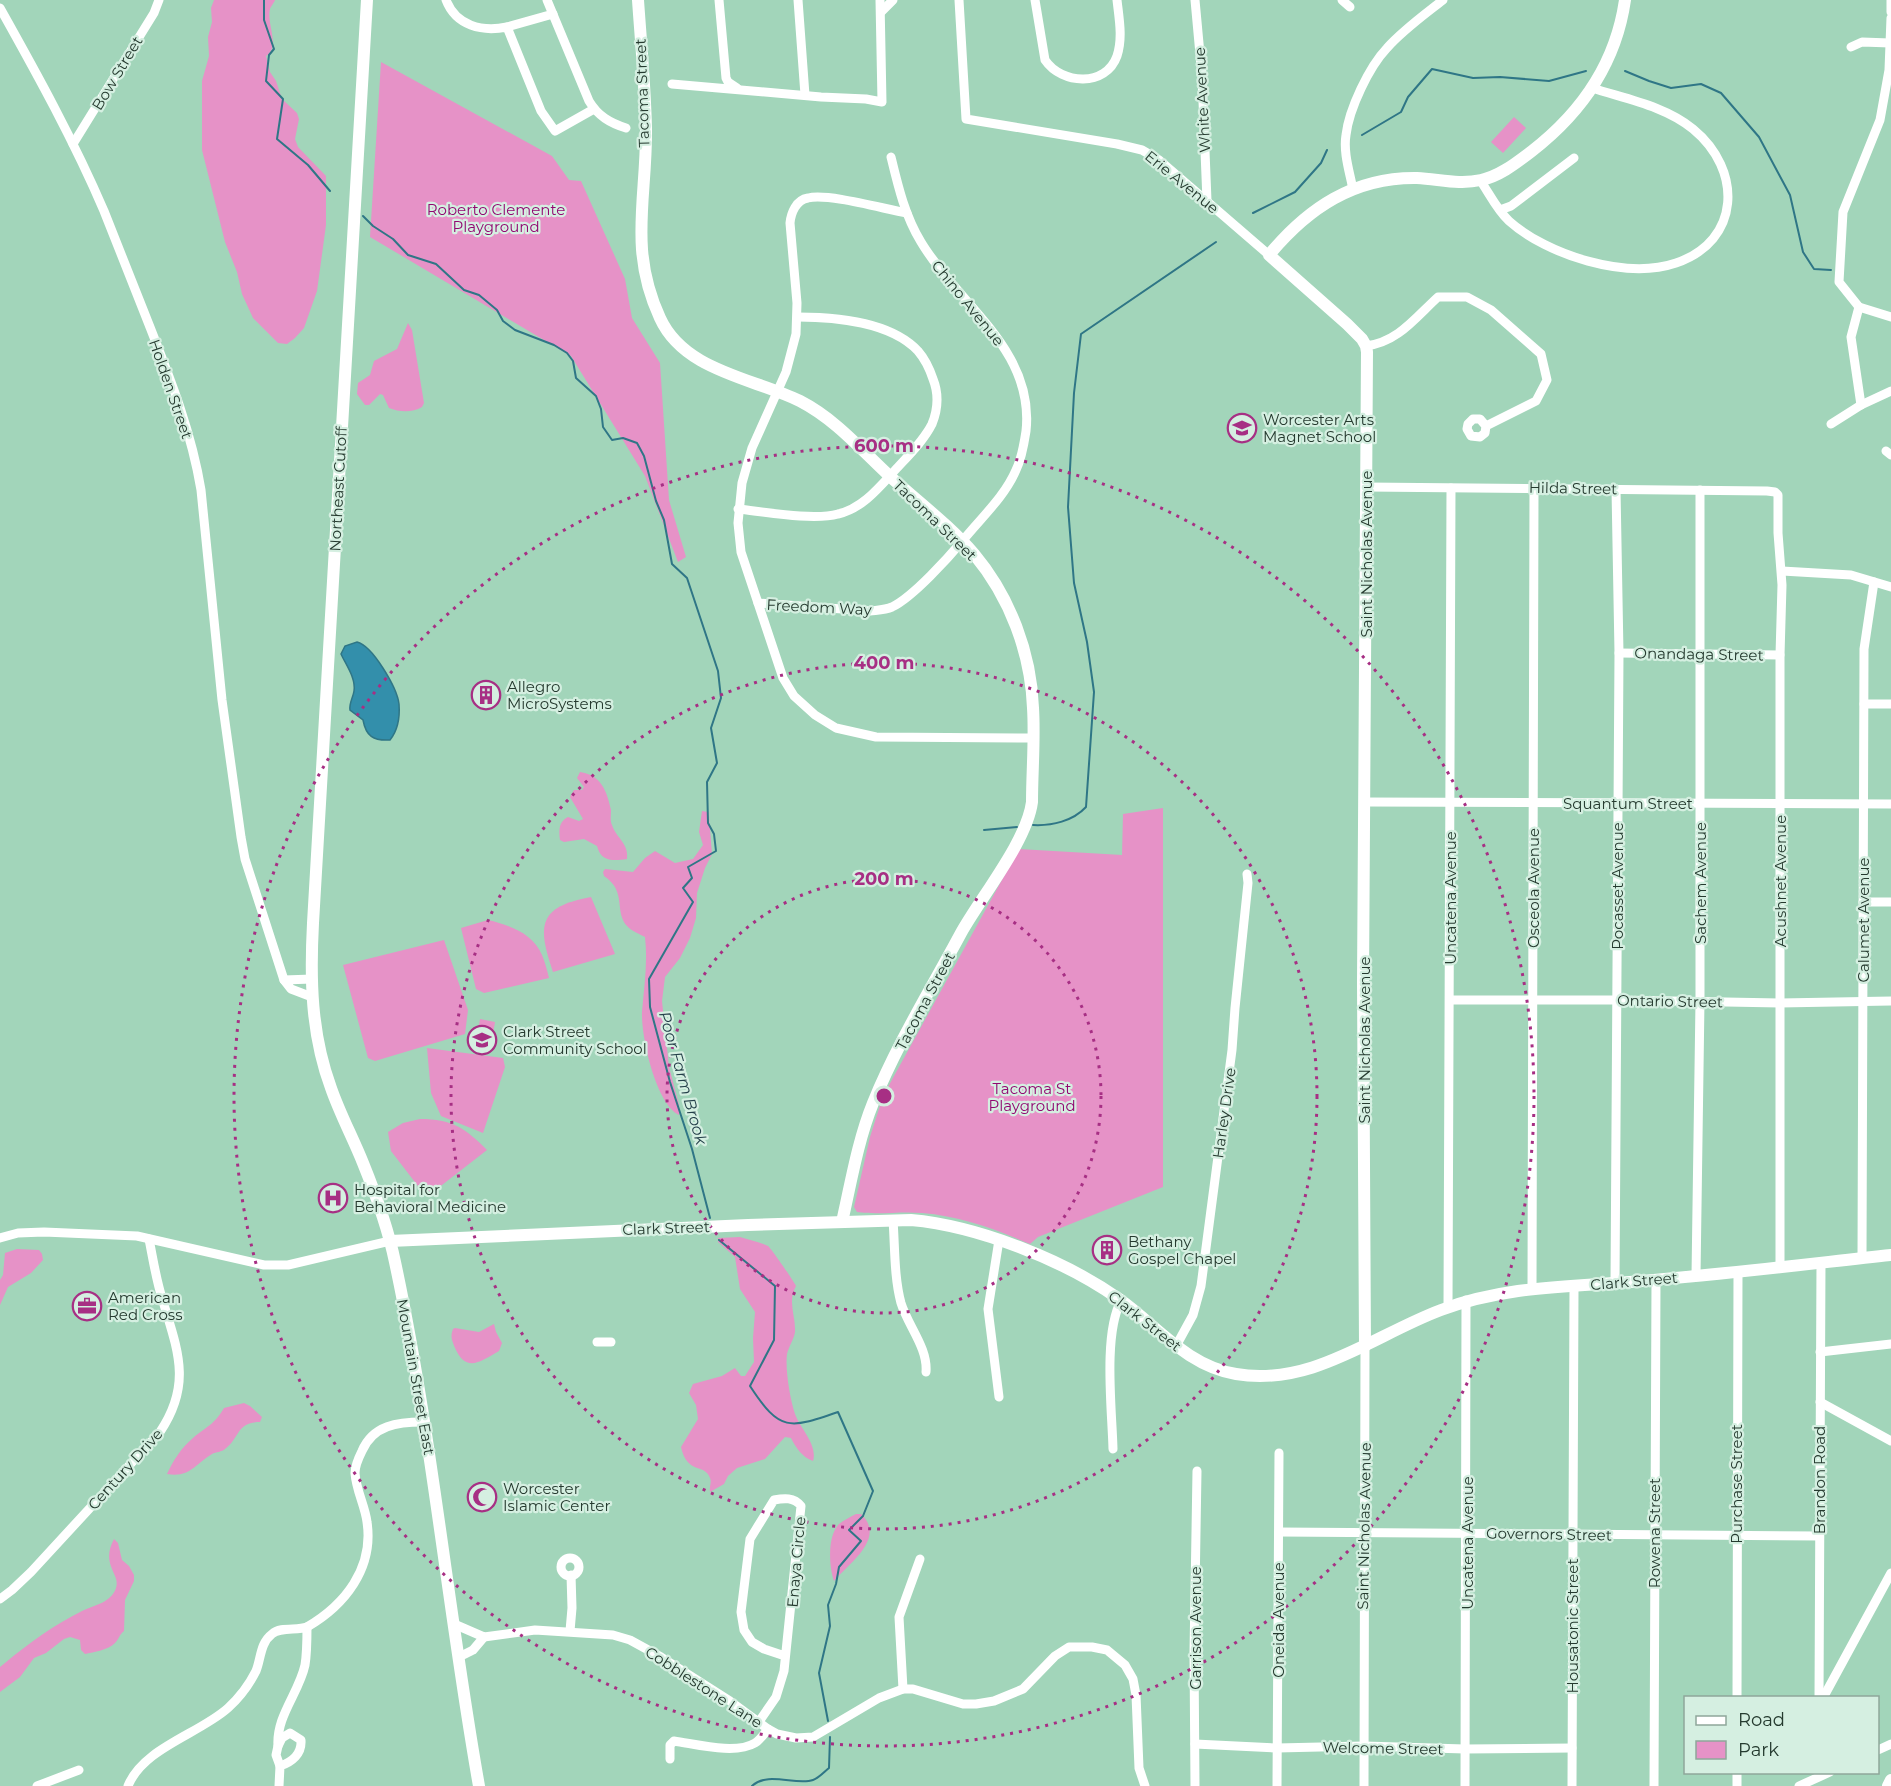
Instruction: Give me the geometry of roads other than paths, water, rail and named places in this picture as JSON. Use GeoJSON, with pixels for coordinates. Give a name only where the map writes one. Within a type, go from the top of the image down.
{"type":"FeatureCollection","features":[{"type":"Feature","properties":{"kind":"street","name":"Bow Street"},"geometry":{"type":"LineString","coordinates":[[73,144],[154,13],[159,0]]}},
{"type":"Feature","properties":{"kind":"street","name":"Northeast Cutoff"},"geometry":{"type":"LineString","coordinates":[[312,979],[313,912],[367,0]]}},
{"type":"Feature","properties":{"kind":"street"},"geometry":{"type":"LineString","coordinates":[[446,0],[454,14],[473,26],[488,30],[553,14]]}},
{"type":"Feature","properties":{"kind":"street"},"geometry":{"type":"LineString","coordinates":[[547,0],[581,84],[594,109],[608,121],[626,128]]}},
{"type":"Feature","properties":{"kind":"street","name":"Tacoma Street"},"geometry":{"type":"LineString","coordinates":[[638,0],[646,130],[640,224],[641,247],[649,290],[660,320],[687,352],[702,362],[801,402],[826,417],[962,542],[983,566],[1001,593],[1022,641],[1028,669],[1032,698],[1033,738],[1032,802],[1027,821],[1011,852],[968,921],[886,1075],[865,1127],[842,1221]]}},
{"type":"Feature","properties":{"kind":"street"},"geometry":{"type":"LineString","coordinates":[[719,0],[726,78],[739,89]]}},
{"type":"Feature","properties":{"kind":"street"},"geometry":{"type":"LineString","coordinates":[[798,0],[805,95]]}},
{"type":"Feature","properties":{"kind":"street"},"geometry":{"type":"LineString","coordinates":[[672,84],[882,102],[880,0]]}},
{"type":"Feature","properties":{"kind":"street"},"geometry":{"type":"LineString","coordinates":[[882,11],[893,0]]}},
{"type":"Feature","properties":{"kind":"street","name":"Erie Avenue"},"geometry":{"type":"LineString","coordinates":[[958,0],[966,119],[1142,150],[1159,160],[1269,255],[1362,339],[1366,346]]}},
{"type":"Feature","properties":{"kind":"street"},"geometry":{"type":"LineString","coordinates":[[1035,0],[1041,41],[1048,64],[1061,75],[1074,79],[1094,77],[1113,63],[1119,48],[1120,33],[1117,0]]}},
{"type":"Feature","properties":{"kind":"street","name":"White Avenue"},"geometry":{"type":"LineString","coordinates":[[1195,0],[1202,76],[1207,201]]}},
{"type":"Feature","properties":{"kind":"street"},"geometry":{"type":"LineString","coordinates":[[1342,0],[1350,7]]}},
{"type":"Feature","properties":{"kind":"street"},"geometry":{"type":"LineString","coordinates":[[1353,190],[1345,137],[1356,103],[1368,78],[1387,48],[1443,0]]}},
{"type":"Feature","properties":{"kind":"street"},"geometry":{"type":"LineString","coordinates":[[1269,255],[1289,231],[1309,214],[1353,190],[1381,181],[1401,179],[1425,178],[1460,182],[1480,180],[1504,171],[1546,139],[1572,114],[1592,88],[1605,67],[1616,40],[1625,0]]}},
{"type":"Feature","properties":{"kind":"street"},"geometry":{"type":"LineString","coordinates":[[1891,0],[1891,12]]}},
{"type":"Feature","properties":{"kind":"street","name":"Holden Street"},"geometry":{"type":"LineString","coordinates":[[0,8],[73,144],[103,210],[182,412],[197,467],[207,533],[222,700],[245,859],[284,980]]}},
{"type":"Feature","properties":{"kind":"street"},"geometry":{"type":"LineString","coordinates":[[1891,18],[1889,70],[1880,120],[1843,212],[1839,282],[1858,307],[1891,316]]}},
{"type":"Feature","properties":{"kind":"street"},"geometry":{"type":"LineString","coordinates":[[507,27],[541,111],[555,131],[594,109]]}},
{"type":"Feature","properties":{"kind":"street"},"geometry":{"type":"LineString","coordinates":[[1851,47],[1862,42],[1890,43]]}},
{"type":"Feature","properties":{"kind":"street"},"geometry":{"type":"LineString","coordinates":[[1480,180],[1500,210],[1520,230],[1544,245],[1579,259],[1621,267],[1648,268],[1674,264],[1698,253],[1715,237],[1728,207],[1728,185],[1724,169],[1707,143],[1673,115],[1592,88]]}},
{"type":"Feature","properties":{"kind":"street","name":"Chino Avenue"},"geometry":{"type":"LineString","coordinates":[[891,157],[907,213],[921,242],[1004,346],[1024,390],[1027,420],[1017,470],[999,499],[962,542]]}},
{"type":"Feature","properties":{"kind":"street"},"geometry":{"type":"LineString","coordinates":[[1500,210],[1511,206],[1574,158]]}},
{"type":"Feature","properties":{"kind":"street"},"geometry":{"type":"LineString","coordinates":[[907,213],[819,197],[798,202],[792,213],[790,223],[798,317],[786,372],[776,391],[746,467],[738,509],[741,552],[783,678],[806,709],[836,728],[876,737],[1033,738]]}},
{"type":"Feature","properties":{"kind":"street"},"geometry":{"type":"LineString","coordinates":[[1366,346],[1378,345],[1394,338],[1438,297],[1467,297],[1491,310],[1541,354],[1548,380],[1536,401],[1486,426]]}},
{"type":"Feature","properties":{"kind":"street"},"geometry":{"type":"LineString","coordinates":[[1858,307],[1851,337],[1861,405]]}},
{"type":"Feature","properties":{"kind":"street"},"geometry":{"type":"LineString","coordinates":[[738,509],[807,516],[837,515],[847,512],[867,499],[890,476],[924,437],[932,423],[938,398],[936,386],[918,351],[889,332],[872,326],[823,317],[798,317]]}},
{"type":"Feature","properties":{"kind":"street","name":"Saint Nicholas Avenue"},"geometry":{"type":"LineString","coordinates":[[1364,1786],[1363,983],[1366,346]]}},
{"type":"Feature","properties":{"kind":"street"},"geometry":{"type":"LineString","coordinates":[[1831,424],[1861,405],[1891,391]]}},
{"type":"Feature","properties":{"kind":"street","name":"Hilda Street"},"geometry":{"type":"LineString","coordinates":[[1366,487],[1767,491],[1778,495]]}},
{"type":"Feature","properties":{"kind":"street","name":"Uncatena Avenue"},"geometry":{"type":"LineString","coordinates":[[1448,1307],[1451,488]]}},
{"type":"Feature","properties":{"kind":"street","name":"Osceola Avenue"},"geometry":{"type":"LineString","coordinates":[[1532,1289],[1534,488]]}},
{"type":"Feature","properties":{"kind":"street","name":"Pocasset Avenue"},"geometry":{"type":"LineString","coordinates":[[1615,1284],[1619,653],[1616,489]]}},
{"type":"Feature","properties":{"kind":"street","name":"Sachem Avenue"},"geometry":{"type":"LineString","coordinates":[[1696,1276],[1700,1001],[1700,490]]}},
{"type":"Feature","properties":{"kind":"street","name":"Acushnet Avenue"},"geometry":{"type":"LineString","coordinates":[[1778,495],[1778,533],[1782,571],[1780,1267]]}},
{"type":"Feature","properties":{"kind":"street","name":"Freedom Way"},"geometry":{"type":"LineString","coordinates":[[758,603],[859,610],[885,609],[906,597],[962,542]]}},
{"type":"Feature","properties":{"kind":"street"},"geometry":{"type":"LineString","coordinates":[[1782,571],[1844,574],[1891,587]]}},
{"type":"Feature","properties":{"kind":"street","name":"Calumet Avenue"},"geometry":{"type":"LineString","coordinates":[[1862,1258],[1865,639],[1874,582]]}},
{"type":"Feature","properties":{"kind":"street","name":"Onandaga Street"},"geometry":{"type":"LineString","coordinates":[[1619,653],[1780,655]]}},
{"type":"Feature","properties":{"kind":"street"},"geometry":{"type":"LineString","coordinates":[[1864,704],[1891,704]]}},
{"type":"Feature","properties":{"kind":"street","name":"Squantum Street"},"geometry":{"type":"LineString","coordinates":[[1365,802],[1891,804]]}},
{"type":"Feature","properties":{"kind":"street","name":"Harley Drive"},"geometry":{"type":"LineString","coordinates":[[1176,1346],[1193,1315],[1201,1287],[1232,1050],[1248,874]]}},
{"type":"Feature","properties":{"kind":"street"},"geometry":{"type":"LineString","coordinates":[[1863,902],[1891,902]]}},
{"type":"Feature","properties":{"kind":"street"},"geometry":{"type":"LineString","coordinates":[[284,980],[312,979]]}},
{"type":"Feature","properties":{"kind":"street","name":"Mountain Street East"},"geometry":{"type":"LineString","coordinates":[[312,979],[315,1026],[327,1076],[384,1220],[404,1305],[479,1786]]}},
{"type":"Feature","properties":{"kind":"street"},"geometry":{"type":"LineString","coordinates":[[284,980],[291,989],[312,997]]}},
{"type":"Feature","properties":{"kind":"street","name":"Ontario Street"},"geometry":{"type":"LineString","coordinates":[[1450,1000],[1780,1003],[1891,1001]]}},
{"type":"Feature","properties":{"kind":"street"},"geometry":{"type":"LineString","coordinates":[[893,1220],[897,1282],[902,1304],[927,1361],[926,1372]]}},
{"type":"Feature","properties":{"kind":"street","name":"Clark Street"},"geometry":{"type":"LineString","coordinates":[[390,1241],[842,1221],[911,1220],[954,1226],[999,1240],[1099,1285],[1190,1356],[1236,1375],[1263,1376],[1304,1371],[1335,1360],[1448,1307],[1500,1292],[1615,1284],[1891,1255]]}},
{"type":"Feature","properties":{"kind":"street"},"geometry":{"type":"LineString","coordinates":[[0,1238],[18,1233],[44,1232],[137,1236],[276,1266],[390,1241]]}},
{"type":"Feature","properties":{"kind":"street","name":"Century Drive"},"geometry":{"type":"LineString","coordinates":[[0,1599],[31,1572],[160,1432],[174,1408],[180,1380],[179,1353],[158,1286],[148,1239]]}},
{"type":"Feature","properties":{"kind":"street"},"geometry":{"type":"LineString","coordinates":[[999,1240],[988,1309],[999,1397]]}},
{"type":"Feature","properties":{"kind":"street","name":"Brandon Road"},"geometry":{"type":"LineString","coordinates":[[1819,1696],[1821,1262]]}},
{"type":"Feature","properties":{"kind":"street","name":"Purchase Street"},"geometry":{"type":"LineString","coordinates":[[1737,1696],[1738,1271]]}},
{"type":"Feature","properties":{"kind":"street","name":"Rowena Street"},"geometry":{"type":"LineString","coordinates":[[1654,1786],[1656,1280]]}},
{"type":"Feature","properties":{"kind":"street","name":"Housatonic Street"},"geometry":{"type":"LineString","coordinates":[[1572,1786],[1574,1287]]}},
{"type":"Feature","properties":{"kind":"street","name":"Uncatena Avenue"},"geometry":{"type":"LineString","coordinates":[[1465,1786],[1466,1300]]}},
{"type":"Feature","properties":{"kind":"street"},"geometry":{"type":"LineString","coordinates":[[1113,1449],[1110,1345],[1114,1318],[1121,1301]]}},
{"type":"Feature","properties":{"kind":"street"},"geometry":{"type":"LineString","coordinates":[[597,1342],[611,1342]]}},
{"type":"Feature","properties":{"kind":"street"},"geometry":{"type":"LineString","coordinates":[[1820,1352],[1891,1344]]}},
{"type":"Feature","properties":{"kind":"street"},"geometry":{"type":"LineString","coordinates":[[1820,1402],[1891,1441]]}},
{"type":"Feature","properties":{"kind":"street"},"geometry":{"type":"LineString","coordinates":[[128,1786],[134,1774],[151,1758],[206,1724],[234,1702],[252,1680],[270,1635],[276,1631],[308,1627],[346,1597],[353,1587],[366,1552],[369,1534],[355,1473],[364,1446],[371,1436],[380,1430],[404,1422],[423,1422]]}},
{"type":"Feature","properties":{"kind":"street","name":"Oneida Avenue"},"geometry":{"type":"LineString","coordinates":[[1277,1786],[1279,1453]]}},
{"type":"Feature","properties":{"kind":"street","name":"Garrison Avenue"},"geometry":{"type":"LineString","coordinates":[[1195,1786],[1197,1471]]}},
{"type":"Feature","properties":{"kind":"street","name":"Enaya Circle"},"geometry":{"type":"LineString","coordinates":[[758,1723],[776,1697],[784,1671],[801,1506],[798,1501],[785,1498],[774,1500],[750,1539],[741,1612],[744,1630],[752,1642],[785,1656]]}},
{"type":"Feature","properties":{"kind":"street","name":"Governors Street"},"geometry":{"type":"LineString","coordinates":[[1279,1532],[1819,1536]]}},
{"type":"Feature","properties":{"kind":"street"},"geometry":{"type":"LineString","coordinates":[[903,1689],[899,1617],[920,1558]]}},
{"type":"Feature","properties":{"kind":"street"},"geometry":{"type":"LineString","coordinates":[[1824,1696],[1891,1573]]}},
{"type":"Feature","properties":{"kind":"street"},"geometry":{"type":"LineString","coordinates":[[570,1631],[571,1575]]}},
{"type":"Feature","properties":{"kind":"street"},"geometry":{"type":"LineString","coordinates":[[454,1624],[484,1637],[473,1650],[459,1657]]}},
{"type":"Feature","properties":{"kind":"street"},"geometry":{"type":"LineString","coordinates":[[279,1786],[280,1766],[276,1755],[279,1727],[304,1665],[308,1627]]}},
{"type":"Feature","properties":{"kind":"street","name":"Cobblestone Lane"},"geometry":{"type":"LineString","coordinates":[[484,1637],[535,1630],[613,1635],[630,1640],[681,1670],[768,1729],[777,1734],[796,1738],[813,1737],[879,1698],[903,1689],[913,1689],[963,1704],[994,1701],[1023,1689],[1055,1656],[1069,1647],[1092,1647],[1107,1650],[1125,1665],[1133,1678],[1136,1695],[1139,1768],[1145,1786]]}},
{"type":"Feature","properties":{"kind":"street"},"geometry":{"type":"LineString","coordinates":[[670,1759],[670,1745],[674,1741],[730,1749],[744,1748],[757,1742],[768,1729]]}},
{"type":"Feature","properties":{"kind":"street"},"geometry":{"type":"LineString","coordinates":[[278,1746],[288,1733],[302,1740],[301,1749],[296,1756],[280,1766]]}},
{"type":"Feature","properties":{"kind":"street","name":"Welcome Street"},"geometry":{"type":"LineString","coordinates":[[1195,1744],[1277,1748],[1364,1746],[1465,1749],[1572,1748]]}},
{"type":"Feature","properties":{"kind":"street"},"geometry":{"type":"LineString","coordinates":[[37,1786],[58,1776],[79,1770]]}},
{"type":"Feature","properties":{"kind":"street"},"geometry":{"type":"LineString","coordinates":[[58,1776],[63,1786]]}},
{"type":"Feature","properties":{"kind":"street"},"geometry":{"type":"LineString","coordinates":[[1800,1786],[1819,1776]]}},
{"type":"Feature","properties":{"kind":"street"},"geometry":{"type":"LineString","coordinates":[[1888,1786],[1891,1780]]}},
{"type":"Feature","properties":{"kind":"water"},"geometry":{"type":"Polygon","coordinates":[[[357,642],[377,659],[397,697],[399,718],[397,728],[390,740],[379,740],[368,734],[363,720],[350,710],[354,681],[341,654],[345,646],[357,642]]]}},
{"type":"Feature","properties":{"kind":"waterway","name":"Poor Farm Brook"},"geometry":{"type":"LineString","coordinates":[[264,0],[264,20],[274,49],[269,55],[266,81],[283,99],[277,139],[308,165],[330,191]]}},
{"type":"Feature","properties":{"kind":"waterway"},"geometry":{"type":"LineString","coordinates":[[1362,135],[1401,112],[1408,97],[1432,69],[1473,78],[1500,77],[1549,81],[1586,71]]}},
{"type":"Feature","properties":{"kind":"waterway"},"geometry":{"type":"LineString","coordinates":[[1625,71],[1671,88],[1701,84],[1721,93],[1759,137],[1790,195],[1803,252],[1814,269],[1831,270]]}},
{"type":"Feature","properties":{"kind":"waterway"},"geometry":{"type":"LineString","coordinates":[[1253,213],[1295,192],[1321,163],[1327,150]]}},
{"type":"Feature","properties":{"kind":"waterway","name":"Poor Farm Brook"},"geometry":{"type":"LineString","coordinates":[[363,216],[373,226],[393,239],[408,255],[436,264],[464,290],[479,295],[497,310],[503,321],[515,330],[554,345],[567,353],[573,361],[576,378],[596,396],[601,409],[603,427],[612,440],[623,438],[637,443],[644,456],[656,501],[664,520],[672,564],[687,578],[718,671],[721,698],[711,728],[717,763],[707,782],[708,823],[714,834],[716,851],[688,867],[692,878],[683,888],[693,902],[649,979],[650,1007],[710,1218]]}},
{"type":"Feature","properties":{"kind":"waterway"},"geometry":{"type":"LineString","coordinates":[[1033,825],[1062,822],[1075,816],[1086,807],[1094,692],[1087,642],[1074,583],[1068,507],[1074,393],[1081,334],[1216,242]]}},
{"type":"Feature","properties":{"kind":"waterway"},"geometry":{"type":"LineString","coordinates":[[984,830],[1017,827]]}},
{"type":"Feature","properties":{"kind":"waterway","name":"Poor Farm Brook"},"geometry":{"type":"LineString","coordinates":[[719,1240],[775,1286],[774,1340],[750,1386],[770,1412],[787,1423],[808,1422],[838,1412],[873,1491],[863,1516],[849,1530],[861,1541],[839,1567],[836,1584],[828,1605],[830,1626],[819,1673],[828,1721]]}},
{"type":"Feature","properties":{"kind":"waterway","name":"Poor Farm Brook"},"geometry":{"type":"LineString","coordinates":[[752,1786],[758,1782],[774,1779],[806,1781],[817,1778],[829,1768],[830,1737]]}},
{"type":"Feature","properties":{"kind":"place","name":"Worcester Arts Magnet School"},"geometry":{"type":"Point","coordinates":[1242,428]}},
{"type":"Feature","properties":{"kind":"place","name":"Allegro MicroSystems"},"geometry":{"type":"Point","coordinates":[486,695]}},
{"type":"Feature","properties":{"kind":"place","name":"Clark Street Community School"},"geometry":{"type":"Point","coordinates":[482,1040]}},
{"type":"Feature","properties":{"kind":"place","name":"Hospital for Behavioral Medicine"},"geometry":{"type":"Point","coordinates":[333,1198]}},
{"type":"Feature","properties":{"kind":"place","name":"Bethany Gospel Chapel"},"geometry":{"type":"Point","coordinates":[1107,1250]}},
{"type":"Feature","properties":{"kind":"place","name":"American Red Cross"},"geometry":{"type":"Point","coordinates":[87,1306]}},
{"type":"Feature","properties":{"kind":"place","name":"Worcester Islamic Center"},"geometry":{"type":"Point","coordinates":[482,1497]}},
{"type":"Feature","properties":{"kind":"park label","name":"Roberto Clemente Playground"},"geometry":{"type":"Point","coordinates":[496,218]}},
{"type":"Feature","properties":{"kind":"park label","name":"Tacoma St Playground"},"geometry":{"type":"Point","coordinates":[1032,1096]}}]}
